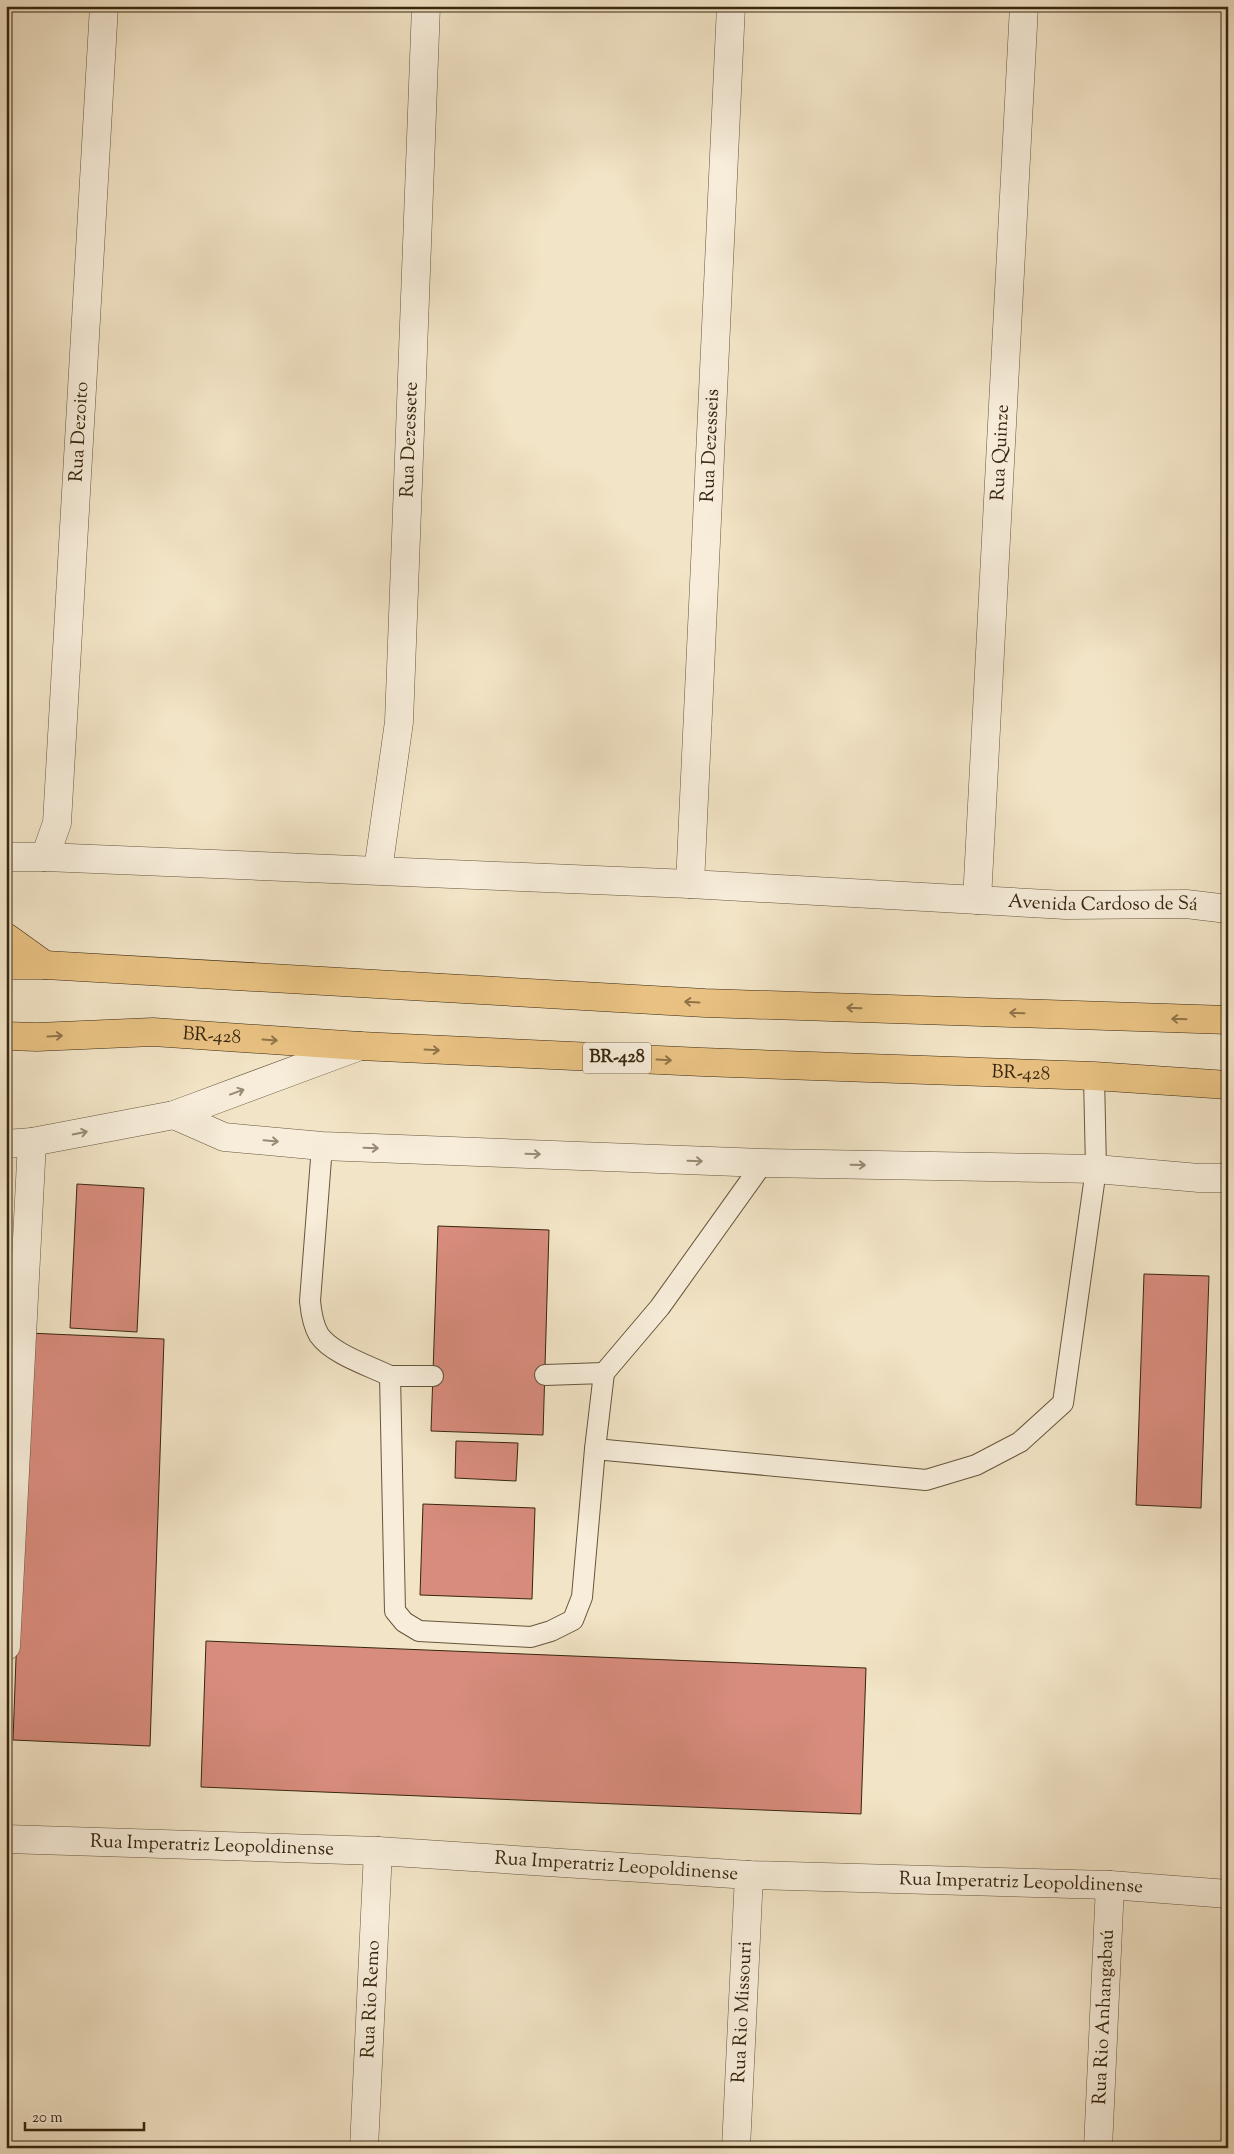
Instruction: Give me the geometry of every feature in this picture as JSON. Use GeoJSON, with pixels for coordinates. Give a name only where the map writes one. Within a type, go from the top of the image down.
{"type":"FeatureCollection","features":[{"type":"Feature","properties":{"kind":"highway"},"geometry":{"type":"LineString","coordinates":[[6,937],[45,965]]}},
{"type":"Feature","properties":{"kind":"highway"},"geometry":{"type":"LineString","coordinates":[[6,965],[45,965],[704,1003],[1228,1020]]}},
{"type":"Feature","properties":{"kind":"highway","name":"BR-428"},"geometry":{"type":"LineString","coordinates":[[6,1036],[37,1037],[154,1032],[360,1046],[692,1062],[1094,1076],[1228,1085]]}},
{"type":"Feature","properties":{"kind":"street","name":"Rua Dezoito"},"geometry":{"type":"LineString","coordinates":[[45,857],[57,823],[104,6]]}},
{"type":"Feature","properties":{"kind":"street","name":"Rua Dezessete"},"geometry":{"type":"LineString","coordinates":[[378,870],[399,722],[426,6]]}},
{"type":"Feature","properties":{"kind":"street","name":"Rua Dezesseis"},"geometry":{"type":"LineString","coordinates":[[690,884],[731,6]]}},
{"type":"Feature","properties":{"kind":"street","name":"Rua Quinze"},"geometry":{"type":"LineString","coordinates":[[977,900],[1024,6]]}},
{"type":"Feature","properties":{"kind":"street","name":"Avenida Cardoso de Sá"},"geometry":{"type":"LineString","coordinates":[[6,857],[378,870],[690,884],[1066,905],[1186,904],[1228,909]]}},
{"type":"Feature","properties":{"kind":"street"},"geometry":{"type":"LineString","coordinates":[[6,1646],[19,1143],[174,1116],[360,1046]]}},
{"type":"Feature","properties":{"kind":"street"},"geometry":{"type":"LineString","coordinates":[[174,1116],[224,1137],[322,1146],[763,1163],[1096,1169],[1199,1178],[1228,1178]]}},
{"type":"Feature","properties":{"kind":"street","name":"Rua Imperatriz Leopoldinense"},"geometry":{"type":"LineString","coordinates":[[6,1839],[378,1851],[749,1875],[1110,1885],[1228,1894]]}},
{"type":"Feature","properties":{"kind":"street","name":"Rua Rio Remo"},"geometry":{"type":"LineString","coordinates":[[364,2148],[378,1851]]}},
{"type":"Feature","properties":{"kind":"street","name":"Rua Rio Missouri"},"geometry":{"type":"LineString","coordinates":[[736,2148],[749,1875]]}},
{"type":"Feature","properties":{"kind":"street","name":"Rua Rio Anhangabaú"},"geometry":{"type":"LineString","coordinates":[[1098,2148],[1110,1885]]}},
{"type":"Feature","properties":{"kind":"lane"},"geometry":{"type":"LineString","coordinates":[[595,1449],[926,1480],[976,1465],[1020,1442],[1063,1403],[1096,1169],[1094,1076]]}},
{"type":"Feature","properties":{"kind":"lane"},"geometry":{"type":"LineString","coordinates":[[322,1146],[310,1301],[311,1316],[320,1335],[337,1350],[390,1376],[433,1376]]}},
{"type":"Feature","properties":{"kind":"lane"},"geometry":{"type":"LineString","coordinates":[[390,1376],[395,1611],[404,1622],[419,1631],[531,1637],[551,1631],[572,1620],[582,1597],[595,1449],[604,1373],[660,1307],[763,1163]]}},
{"type":"Feature","properties":{"kind":"lane"},"geometry":{"type":"LineString","coordinates":[[545,1375],[604,1373]]}},
{"type":"Feature","properties":{"kind":"building"},"geometry":{"type":"Polygon","coordinates":[[[77,1184],[144,1188],[137,1332],[70,1328],[77,1184]]]}},
{"type":"Feature","properties":{"kind":"building"},"geometry":{"type":"Polygon","coordinates":[[[438,1226],[549,1230],[543,1435],[431,1431],[438,1226]]]}},
{"type":"Feature","properties":{"kind":"building"},"geometry":{"type":"Polygon","coordinates":[[[1144,1274],[1209,1276],[1201,1508],[1136,1505],[1144,1274]]]}},
{"type":"Feature","properties":{"kind":"building"},"geometry":{"type":"Polygon","coordinates":[[[28,1333],[164,1339],[150,1746],[13,1740],[28,1333]]]}},
{"type":"Feature","properties":{"kind":"building"},"geometry":{"type":"Polygon","coordinates":[[[456,1441],[518,1443],[516,1481],[455,1478],[456,1441]]]}},
{"type":"Feature","properties":{"kind":"building"},"geometry":{"type":"Polygon","coordinates":[[[423,1504],[535,1508],[532,1599],[420,1595],[423,1504]]]}},
{"type":"Feature","properties":{"kind":"building"},"geometry":{"type":"Polygon","coordinates":[[[206,1641],[866,1668],[861,1814],[201,1787],[206,1641]]]}}]}
